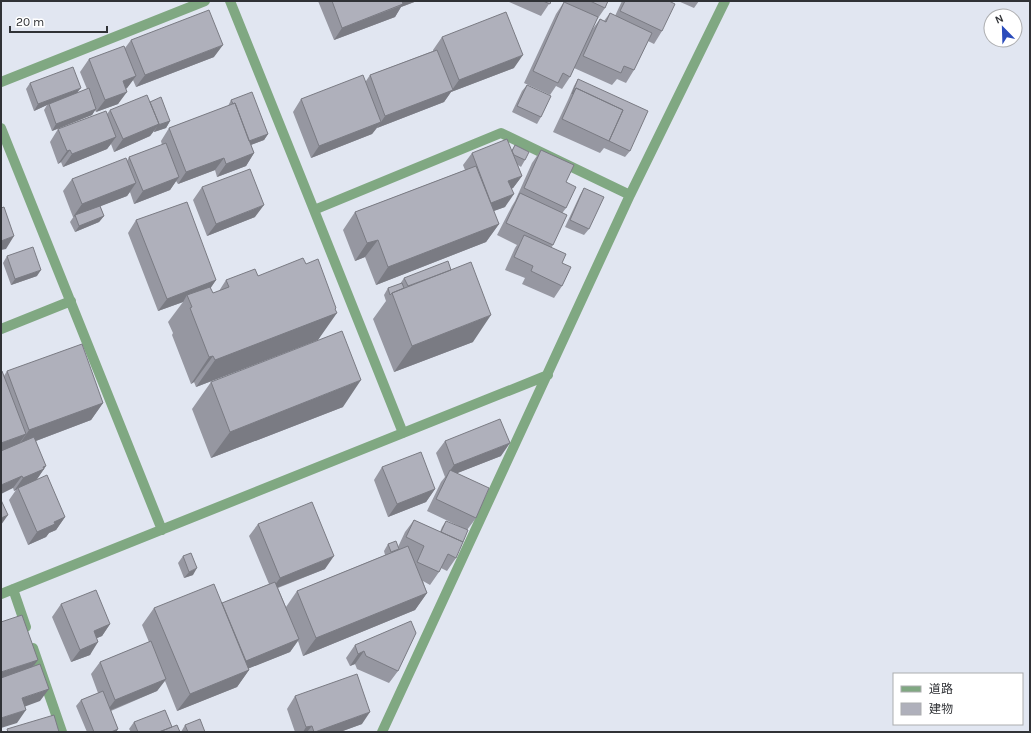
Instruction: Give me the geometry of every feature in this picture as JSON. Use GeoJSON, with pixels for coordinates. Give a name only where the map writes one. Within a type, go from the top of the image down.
{"type":"FeatureCollection","features":[{"type":"Feature","properties":{"kind":"street"},"geometry":{"type":"LineString","coordinates":[[1,82],[205,1]]}},
{"type":"Feature","properties":{"kind":"street"},"geometry":{"type":"LineString","coordinates":[[230,1],[403,433]]}},
{"type":"Feature","properties":{"kind":"street"},"geometry":{"type":"LineString","coordinates":[[382,732],[630,195],[725,1]]}},
{"type":"Feature","properties":{"kind":"street"},"geometry":{"type":"LineString","coordinates":[[1,128],[162,530]]}},
{"type":"Feature","properties":{"kind":"street"},"geometry":{"type":"LineString","coordinates":[[314,210],[501,133],[630,195]]}},
{"type":"Feature","properties":{"kind":"street"},"geometry":{"type":"LineString","coordinates":[[1,329],[71,302]]}},
{"type":"Feature","properties":{"kind":"street"},"geometry":{"type":"LineString","coordinates":[[1,594],[548,375]]}},
{"type":"Feature","properties":{"kind":"street"},"geometry":{"type":"LineString","coordinates":[[13,589],[62,732]]}},
{"type":"Feature","properties":{"kind":"building"},"geometry":{"type":"Polygon","coordinates":[[[332,1],[402,1],[403,4],[342,28],[332,1]]]}},
{"type":"Feature","properties":{"kind":"building"},"geometry":{"type":"Polygon","coordinates":[[[543,1],[551,1],[550,4],[543,1]]]}},
{"type":"Feature","properties":{"kind":"building"},"geometry":{"type":"Polygon","coordinates":[[[590,1],[608,1],[605,8],[590,1]]]}},
{"type":"Feature","properties":{"kind":"building"},"geometry":{"type":"Polygon","coordinates":[[[625,1],[669,1],[675,4],[662,31],[620,11],[625,1]]]}},
{"type":"Feature","properties":{"kind":"building"},"geometry":{"type":"Polygon","coordinates":[[[564,2],[598,17],[570,77],[563,73],[558,83],[533,71],[564,2]]]}},
{"type":"Feature","properties":{"kind":"building"},"geometry":{"type":"Polygon","coordinates":[[[209,10],[223,45],[145,75],[131,40],[209,10]]]}},
{"type":"Feature","properties":{"kind":"building"},"geometry":{"type":"Polygon","coordinates":[[[506,12],[523,55],[459,80],[442,37],[506,12]]]}},
{"type":"Feature","properties":{"kind":"building"},"geometry":{"type":"Polygon","coordinates":[[[610,13],[652,33],[634,70],[624,66],[621,73],[583,56],[600,19],[606,22],[610,13]]]}},
{"type":"Feature","properties":{"kind":"building"},"geometry":{"type":"Polygon","coordinates":[[[124,46],[136,76],[123,81],[127,92],[105,100],[89,59],[124,46]]]}},
{"type":"Feature","properties":{"kind":"building"},"geometry":{"type":"Polygon","coordinates":[[[437,50],[453,90],[385,116],[370,75],[437,50]]]}},
{"type":"Feature","properties":{"kind":"building"},"geometry":{"type":"Polygon","coordinates":[[[73,67],[81,88],[38,104],[30,83],[73,67]]]}},
{"type":"Feature","properties":{"kind":"building"},"geometry":{"type":"Polygon","coordinates":[[[363,75],[381,122],[319,146],[301,99],[363,75]]]}},
{"type":"Feature","properties":{"kind":"building"},"geometry":{"type":"Polygon","coordinates":[[[578,79],[648,111],[630,151],[609,141],[623,110],[576,88],[572,94],[578,79]]]}},
{"type":"Feature","properties":{"kind":"building"},"geometry":{"type":"Polygon","coordinates":[[[527,85],[551,96],[541,117],[517,106],[527,85]]]}},
{"type":"Feature","properties":{"kind":"building"},"geometry":{"type":"Polygon","coordinates":[[[89,88],[96,109],[56,124],[49,104],[89,88]]]}},
{"type":"Feature","properties":{"kind":"building"},"geometry":{"type":"Polygon","coordinates":[[[576,88],[623,110],[609,141],[562,119],[576,88]]]}},
{"type":"Feature","properties":{"kind":"building"},"geometry":{"type":"Polygon","coordinates":[[[252,92],[268,134],[249,141],[235,103],[233,104],[231,100],[252,92]]]}},
{"type":"Feature","properties":{"kind":"building"},"geometry":{"type":"Polygon","coordinates":[[[147,95],[159,124],[123,139],[110,110],[147,95]]]}},
{"type":"Feature","properties":{"kind":"building"},"geometry":{"type":"Polygon","coordinates":[[[161,97],[170,121],[158,125],[159,124],[150,102],[161,97]]]}},
{"type":"Feature","properties":{"kind":"building"},"geometry":{"type":"Polygon","coordinates":[[[235,103],[254,153],[226,164],[224,158],[186,172],[169,128],[235,103]]]}},
{"type":"Feature","properties":{"kind":"building"},"geometry":{"type":"Polygon","coordinates":[[[106,111],[116,137],[72,154],[70,150],[67,151],[58,129],[106,111]]]}},
{"type":"Feature","properties":{"kind":"building"},"geometry":{"type":"Polygon","coordinates":[[[507,139],[522,176],[508,181],[514,194],[491,203],[472,153],[507,139]]]}},
{"type":"Feature","properties":{"kind":"building"},"geometry":{"type":"Polygon","coordinates":[[[166,143],[179,177],[143,191],[129,157],[166,143]]]}},
{"type":"Feature","properties":{"kind":"building"},"geometry":{"type":"Polygon","coordinates":[[[515,145],[529,152],[525,160],[514,155],[512,151],[515,145]]]}},
{"type":"Feature","properties":{"kind":"building"},"geometry":{"type":"Polygon","coordinates":[[[541,150],[574,165],[566,182],[576,187],[566,208],[524,188],[541,150]]]}},
{"type":"Feature","properties":{"kind":"building"},"geometry":{"type":"Polygon","coordinates":[[[126,158],[136,183],[82,204],[72,179],[126,158]]]}},
{"type":"Feature","properties":{"kind":"building"},"geometry":{"type":"Polygon","coordinates":[[[476,166],[499,224],[388,267],[378,240],[367,243],[355,212],[476,166]]]}},
{"type":"Feature","properties":{"kind":"building"},"geometry":{"type":"Polygon","coordinates":[[[250,169],[264,205],[216,224],[202,187],[250,169]]]}},
{"type":"Feature","properties":{"kind":"building"},"geometry":{"type":"Polygon","coordinates":[[[584,188],[604,197],[589,229],[570,220],[584,188]]]}},
{"type":"Feature","properties":{"kind":"building"},"geometry":{"type":"Polygon","coordinates":[[[520,193],[567,215],[553,245],[506,223],[520,193]]]}},
{"type":"Feature","properties":{"kind":"building"},"geometry":{"type":"Polygon","coordinates":[[[187,202],[216,280],[167,299],[136,220],[187,202]]]}},
{"type":"Feature","properties":{"kind":"building"},"geometry":{"type":"Polygon","coordinates":[[[100,206],[104,216],[79,226],[75,215],[100,206]]]}},
{"type":"Feature","properties":{"kind":"building"},"geometry":{"type":"Polygon","coordinates":[[[4,207],[14,236],[1,241],[1,208],[4,207]]]}},
{"type":"Feature","properties":{"kind":"building"},"geometry":{"type":"Polygon","coordinates":[[[524,235],[566,254],[562,263],[571,267],[562,286],[531,271],[533,266],[514,257],[524,235]]]}},
{"type":"Feature","properties":{"kind":"building"},"geometry":{"type":"Polygon","coordinates":[[[33,247],[41,270],[15,279],[7,256],[33,247]]]}},
{"type":"Feature","properties":{"kind":"building"},"geometry":{"type":"Polygon","coordinates":[[[303,258],[306,264],[318,259],[337,313],[215,360],[213,356],[209,357],[190,308],[192,307],[187,295],[210,287],[213,293],[229,287],[226,280],[255,269],[258,276],[303,258]]]}},
{"type":"Feature","properties":{"kind":"building"},"geometry":{"type":"Polygon","coordinates":[[[448,261],[451,270],[408,286],[404,278],[448,261]]]}},
{"type":"Feature","properties":{"kind":"building"},"geometry":{"type":"Polygon","coordinates":[[[471,262],[491,315],[412,346],[392,293],[471,262]]]}},
{"type":"Feature","properties":{"kind":"building"},"geometry":{"type":"Polygon","coordinates":[[[402,283],[404,288],[390,295],[388,288],[402,283]]]}},
{"type":"Feature","properties":{"kind":"building"},"geometry":{"type":"Polygon","coordinates":[[[342,331],[361,380],[230,432],[211,382],[342,331]]]}},
{"type":"Feature","properties":{"kind":"building"},"geometry":{"type":"Polygon","coordinates":[[[82,344],[103,403],[29,430],[7,371],[82,344]]]}},
{"type":"Feature","properties":{"kind":"building"},"geometry":{"type":"Polygon","coordinates":[[[1,371],[26,434],[1,443],[1,371]]]}},
{"type":"Feature","properties":{"kind":"building"},"geometry":{"type":"Polygon","coordinates":[[[500,419],[510,443],[454,465],[445,441],[500,419]]]}},
{"type":"Feature","properties":{"kind":"building"},"geometry":{"type":"Polygon","coordinates":[[[34,437],[46,466],[43,467],[44,469],[1,485],[1,451],[34,437]]]}},
{"type":"Feature","properties":{"kind":"building"},"geometry":{"type":"Polygon","coordinates":[[[421,452],[435,489],[397,504],[382,467],[421,452]]]}},
{"type":"Feature","properties":{"kind":"building"},"geometry":{"type":"Polygon","coordinates":[[[450,470],[489,488],[476,518],[436,499],[450,470]]]}},
{"type":"Feature","properties":{"kind":"building"},"geometry":{"type":"Polygon","coordinates":[[[47,475],[65,517],[54,522],[55,524],[37,532],[18,488],[47,475]]]}},
{"type":"Feature","properties":{"kind":"building"},"geometry":{"type":"Polygon","coordinates":[[[1,500],[8,515],[1,518],[1,500]]]}},
{"type":"Feature","properties":{"kind":"building"},"geometry":{"type":"Polygon","coordinates":[[[312,502],[334,556],[280,578],[258,524],[312,502]]]}},
{"type":"Feature","properties":{"kind":"building"},"geometry":{"type":"Polygon","coordinates":[[[414,520],[463,542],[456,558],[448,554],[439,572],[417,562],[424,546],[406,537],[414,520]]]}},
{"type":"Feature","properties":{"kind":"building"},"geometry":{"type":"Polygon","coordinates":[[[446,521],[468,530],[463,542],[441,532],[446,521]]]}},
{"type":"Feature","properties":{"kind":"building"},"geometry":{"type":"Polygon","coordinates":[[[396,541],[399,549],[391,552],[388,544],[396,541]]]}},
{"type":"Feature","properties":{"kind":"building"},"geometry":{"type":"Polygon","coordinates":[[[408,546],[427,593],[316,638],[297,591],[408,546]]]}},
{"type":"Feature","properties":{"kind":"building"},"geometry":{"type":"Polygon","coordinates":[[[191,553],[197,568],[189,572],[183,556],[191,553]]]}},
{"type":"Feature","properties":{"kind":"building"},"geometry":{"type":"Polygon","coordinates":[[[275,582],[299,639],[246,661],[222,603],[275,582]]]}},
{"type":"Feature","properties":{"kind":"building"},"geometry":{"type":"Polygon","coordinates":[[[214,584],[249,670],[190,694],[154,608],[214,584]]]}},
{"type":"Feature","properties":{"kind":"building"},"geometry":{"type":"Polygon","coordinates":[[[96,590],[110,624],[94,631],[98,642],[80,650],[61,604],[96,590]]]}},
{"type":"Feature","properties":{"kind":"building"},"geometry":{"type":"Polygon","coordinates":[[[22,615],[38,660],[1,672],[1,622],[22,615]]]}},
{"type":"Feature","properties":{"kind":"building"},"geometry":{"type":"Polygon","coordinates":[[[411,621],[416,633],[398,671],[366,656],[364,651],[358,654],[355,645],[411,621]]]}},
{"type":"Feature","properties":{"kind":"building"},"geometry":{"type":"Polygon","coordinates":[[[151,641],[166,679],[115,700],[100,662],[151,641]]]}},
{"type":"Feature","properties":{"kind":"building"},"geometry":{"type":"Polygon","coordinates":[[[40,664],[49,689],[22,698],[26,710],[1,718],[1,678],[40,664]]]}},
{"type":"Feature","properties":{"kind":"building"},"geometry":{"type":"Polygon","coordinates":[[[357,674],[370,712],[315,732],[312,726],[306,727],[295,696],[357,674]]]}},
{"type":"Feature","properties":{"kind":"building"},"geometry":{"type":"Polygon","coordinates":[[[103,691],[118,729],[111,732],[94,732],[81,700],[103,691]]]}},
{"type":"Feature","properties":{"kind":"building"},"geometry":{"type":"Polygon","coordinates":[[[165,710],[172,727],[159,732],[138,732],[134,722],[165,710]]]}},
{"type":"Feature","properties":{"kind":"building"},"geometry":{"type":"Polygon","coordinates":[[[54,715],[59,732],[8,732],[7,729],[54,715]]]}},
{"type":"Feature","properties":{"kind":"building"},"geometry":{"type":"Polygon","coordinates":[[[200,719],[205,732],[188,732],[185,725],[200,719]]]}},
{"type":"Feature","properties":{"kind":"building"},"geometry":{"type":"Polygon","coordinates":[[[177,725],[180,732],[159,732],[177,725]]]}}]}
